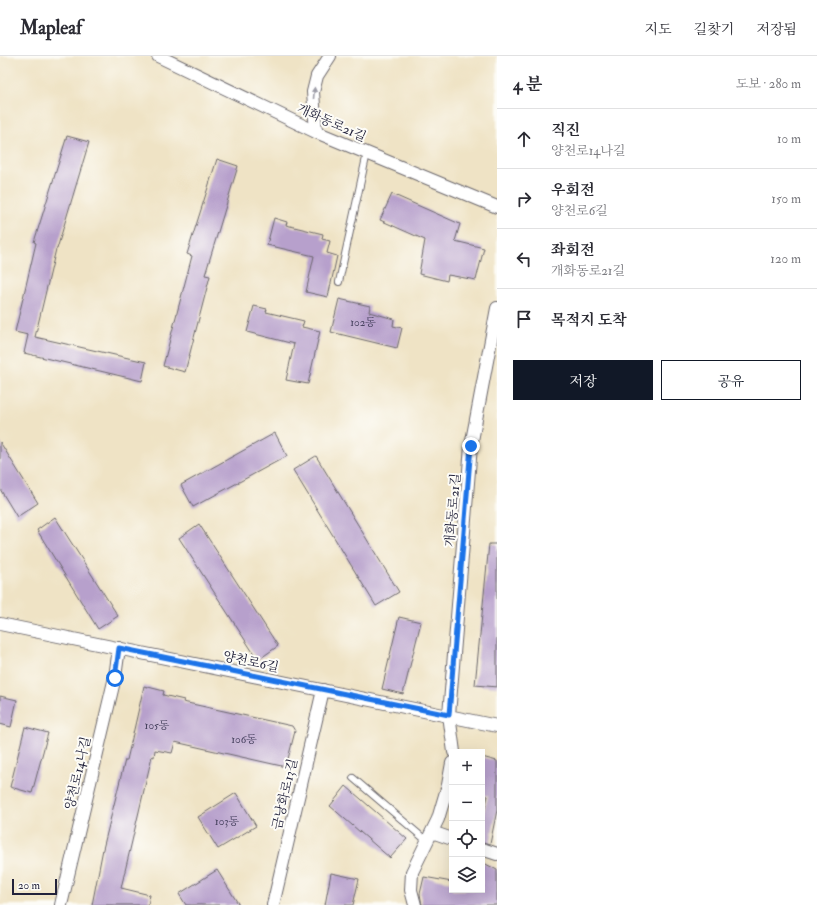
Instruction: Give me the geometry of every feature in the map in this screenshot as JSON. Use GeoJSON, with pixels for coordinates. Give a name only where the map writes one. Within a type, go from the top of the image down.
{"type":"FeatureCollection","features":[{"type":"Feature","properties":{"kind":"street","name":"개화동로21길"},"geometry":{"type":"LineString","coordinates":[[158,56],[316,132],[497,207]]}},
{"type":"Feature","properties":{"kind":"street"},"geometry":{"type":"LineString","coordinates":[[316,132],[313,92],[317,76],[330,56]]}},
{"type":"Feature","properties":{"kind":"street","name":"개화동로21길"},"geometry":{"type":"LineString","coordinates":[[454,749],[449,715],[471,446],[497,308]]}},
{"type":"Feature","properties":{"kind":"street","name":"양천로6길"},"geometry":{"type":"LineString","coordinates":[[0,624],[497,726]]}},
{"type":"Feature","properties":{"kind":"street","name":"양천로14나길"},"geometry":{"type":"LineString","coordinates":[[61,905],[115,678],[119,648]]}},
{"type":"Feature","properties":{"kind":"street","name":"금낭화로13길"},"geometry":{"type":"LineString","coordinates":[[273,905],[323,690]]}},
{"type":"Feature","properties":{"kind":"street"},"geometry":{"type":"LineString","coordinates":[[415,905],[411,890],[412,872],[438,819],[449,780]]}},
{"type":"Feature","properties":{"kind":"street"},"geometry":{"type":"LineString","coordinates":[[430,837],[449,839]]}},
{"type":"Feature","properties":{"kind":"street"},"geometry":{"type":"LineString","coordinates":[[485,850],[497,854]]}},
{"type":"Feature","properties":{"kind":"lane"},"geometry":{"type":"LineString","coordinates":[[339,282],[367,153]]}},
{"type":"Feature","properties":{"kind":"lane"},"geometry":{"type":"LineString","coordinates":[[353,778],[430,837]]}},
{"type":"Feature","properties":{"kind":"building"},"geometry":{"type":"Polygon","coordinates":[[[67,136],[89,142],[56,249],[35,337],[146,362],[142,381],[24,353],[28,335],[15,332],[36,243],[34,242],[67,136]]]}},
{"type":"Feature","properties":{"kind":"building"},"geometry":{"type":"Polygon","coordinates":[[[217,159],[238,166],[205,275],[210,276],[185,372],[163,366],[192,256],[187,254],[217,159]]]}},
{"type":"Feature","properties":{"kind":"building"},"geometry":{"type":"Polygon","coordinates":[[[392,194],[460,224],[455,241],[484,248],[476,280],[448,275],[447,281],[419,274],[425,240],[380,220],[392,194]]]}},
{"type":"Feature","properties":{"kind":"building"},"geometry":{"type":"Polygon","coordinates":[[[274,218],[287,222],[286,225],[323,234],[322,239],[330,241],[327,253],[337,256],[328,297],[306,292],[314,256],[267,245],[274,218]]]}},
{"type":"Feature","properties":{"kind":"building"},"geometry":{"type":"Polygon","coordinates":[[[339,299],[370,306],[369,312],[394,319],[393,326],[402,328],[397,348],[331,332],[339,299]]]}},
{"type":"Feature","properties":{"kind":"building"},"geometry":{"type":"Polygon","coordinates":[[[254,306],[267,309],[266,312],[304,321],[302,327],[320,331],[308,384],[286,380],[294,344],[247,332],[254,306]]]}},
{"type":"Feature","properties":{"kind":"building"},"geometry":{"type":"Polygon","coordinates":[[[275,433],[287,456],[193,507],[181,485],[275,433]]]}},
{"type":"Feature","properties":{"kind":"building"},"geometry":{"type":"Polygon","coordinates":[[[0,442],[38,503],[17,517],[0,489],[0,442]]]}},
{"type":"Feature","properties":{"kind":"building"},"geometry":{"type":"Polygon","coordinates":[[[316,456],[399,592],[376,606],[293,470],[316,456]]]}},
{"type":"Feature","properties":{"kind":"building"},"geometry":{"type":"Polygon","coordinates":[[[55,517],[118,616],[98,629],[37,530],[55,517]]]}},
{"type":"Feature","properties":{"kind":"building"},"geometry":{"type":"Polygon","coordinates":[[[199,524],[278,646],[258,660],[179,538],[199,524]]]}},
{"type":"Feature","properties":{"kind":"building"},"geometry":{"type":"Polygon","coordinates":[[[489,544],[497,544],[497,687],[475,685],[489,544]]]}},
{"type":"Feature","properties":{"kind":"building"},"geometry":{"type":"Polygon","coordinates":[[[399,617],[421,622],[403,694],[382,689],[399,617]]]}},
{"type":"Feature","properties":{"kind":"building"},"geometry":{"type":"Polygon","coordinates":[[[144,686],[164,691],[163,695],[184,700],[183,702],[292,726],[295,731],[286,767],[175,742],[172,753],[155,750],[154,757],[152,756],[121,888],[150,895],[148,905],[92,905],[103,849],[125,760],[127,760],[144,686]]]}},
{"type":"Feature","properties":{"kind":"building"},"geometry":{"type":"Polygon","coordinates":[[[0,696],[17,700],[11,727],[0,724],[0,696]]]}},
{"type":"Feature","properties":{"kind":"building"},"geometry":{"type":"Polygon","coordinates":[[[25,727],[48,733],[32,793],[10,787],[25,727]]]}},
{"type":"Feature","properties":{"kind":"building"},"geometry":{"type":"Polygon","coordinates":[[[485,758],[497,761],[497,810],[490,844],[485,843],[485,808],[488,796],[485,796],[485,758]]]}},
{"type":"Feature","properties":{"kind":"building"},"geometry":{"type":"Polygon","coordinates":[[[346,786],[407,839],[390,858],[330,806],[346,786]]]}},
{"type":"Feature","properties":{"kind":"building"},"geometry":{"type":"Polygon","coordinates":[[[236,793],[256,826],[218,849],[198,817],[236,793]]]}},
{"type":"Feature","properties":{"kind":"building"},"geometry":{"type":"Polygon","coordinates":[[[485,864],[497,870],[497,905],[422,905],[420,894],[424,877],[449,881],[449,893],[485,893],[485,864]]]}},
{"type":"Feature","properties":{"kind":"building"},"geometry":{"type":"Polygon","coordinates":[[[217,870],[239,905],[186,905],[179,894],[217,870]]]}},
{"type":"Feature","properties":{"kind":"building"},"geometry":{"type":"Polygon","coordinates":[[[331,873],[359,879],[353,905],[325,905],[331,873]]]}},
{"type":"Feature","properties":{"kind":"route"},"geometry":{"type":"LineString","coordinates":[[115,678],[119,648],[449,715],[471,446]]}}]}
